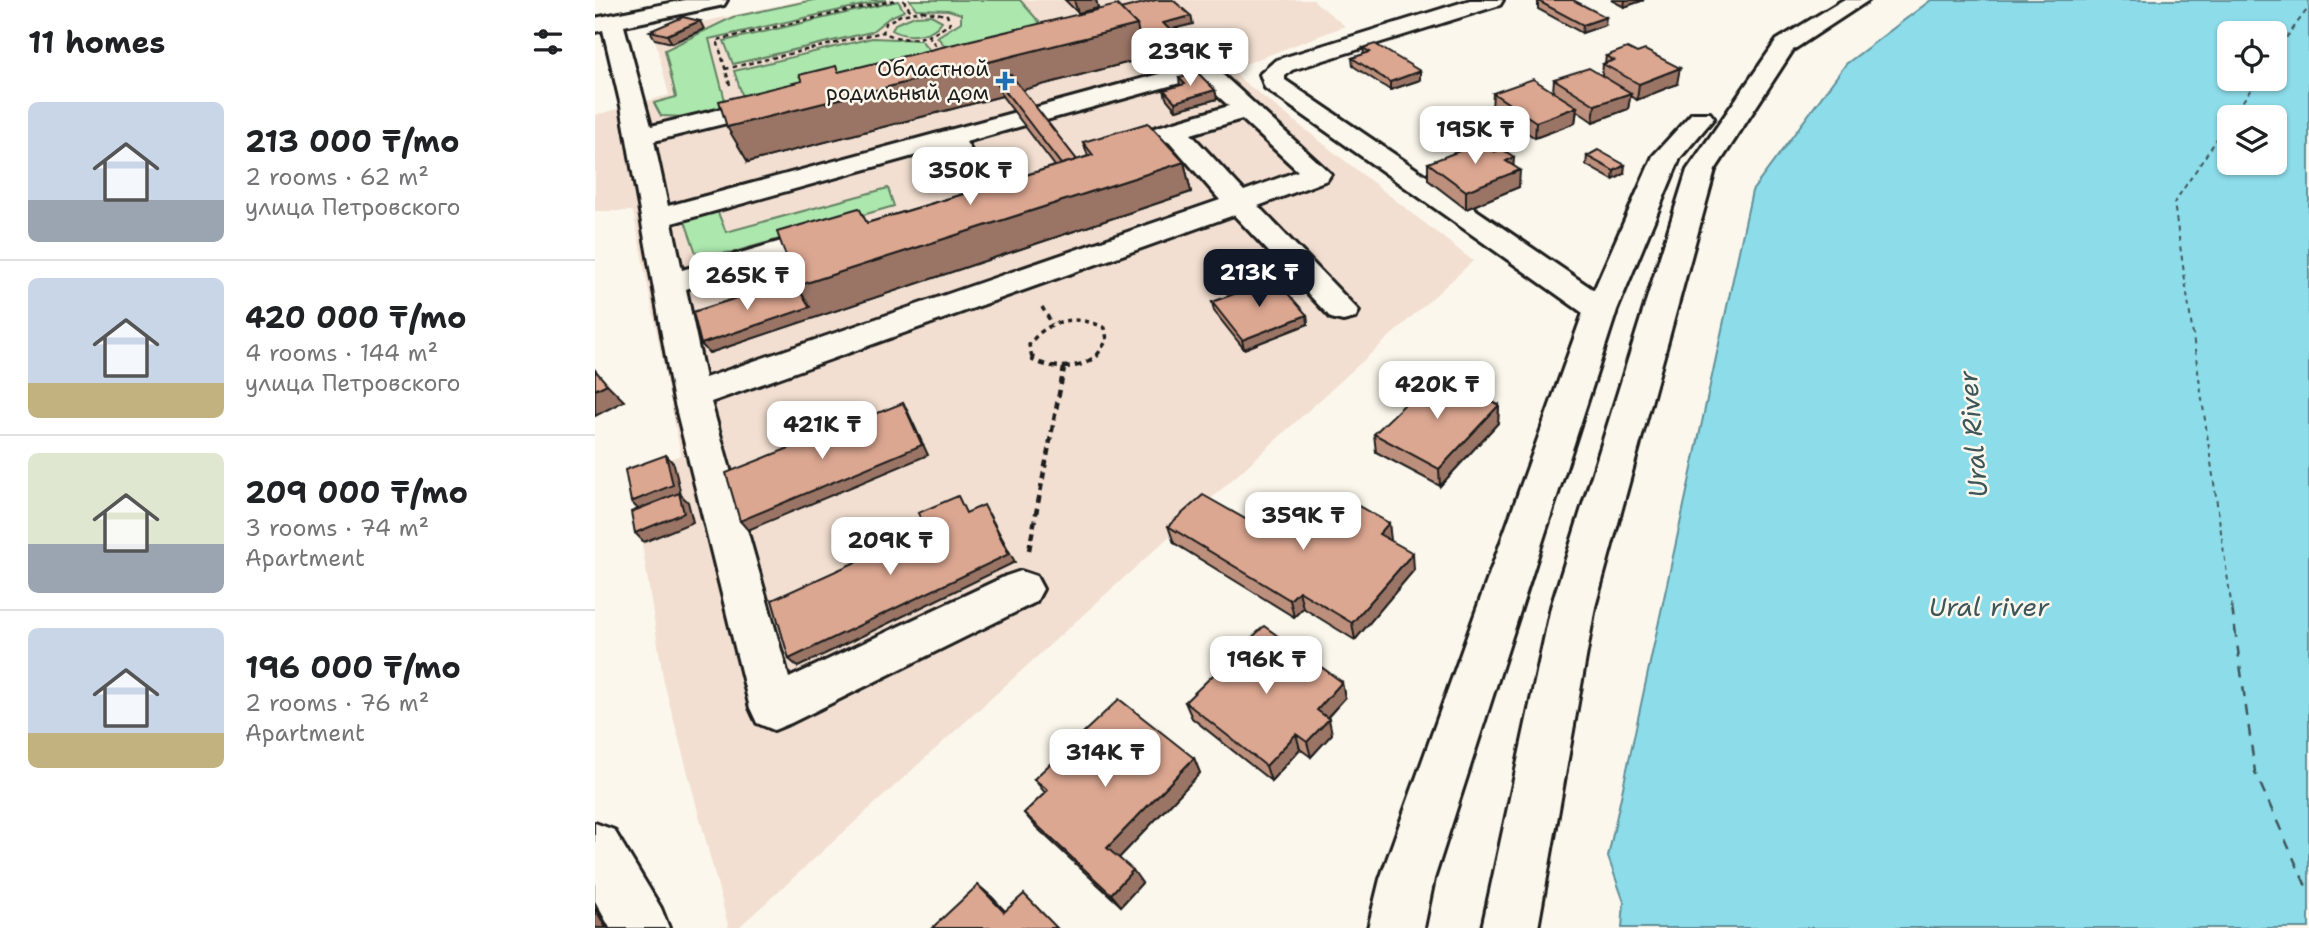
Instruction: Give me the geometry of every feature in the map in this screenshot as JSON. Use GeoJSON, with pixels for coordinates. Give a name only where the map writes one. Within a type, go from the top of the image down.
{"type":"FeatureCollection","features":[{"type":"Feature","properties":{"kind":"street"},"geometry":{"type":"LineString","coordinates":[[716,0],[604,24],[641,136],[691,396],[774,708],[1021,589]]}},
{"type":"Feature","properties":{"kind":"street"},"geometry":{"type":"LineString","coordinates":[[1492,0],[1284,65],[1272,74],[1274,83],[1601,310]]}},
{"type":"Feature","properties":{"kind":"street"},"geometry":{"type":"LineString","coordinates":[[1510,928],[1573,607],[1701,170],[1784,45],[1858,0]]}},
{"type":"Feature","properties":{"kind":"street"},"geometry":{"type":"LineString","coordinates":[[657,218],[1203,69],[1317,174],[691,396]]}},
{"type":"Feature","properties":{"kind":"street"},"geometry":{"type":"LineString","coordinates":[[641,136],[803,97]]}},
{"type":"Feature","properties":{"kind":"street"},"geometry":{"type":"LineString","coordinates":[[1087,157],[1247,109]]}},
{"type":"Feature","properties":{"kind":"street"},"geometry":{"type":"LineString","coordinates":[[1396,928],[1407,879],[1601,310],[1667,156],[1701,118]]}},
{"type":"Feature","properties":{"kind":"street"},"geometry":{"type":"LineString","coordinates":[[1174,131],[1343,311]]}},
{"type":"Feature","properties":{"kind":"street"},"geometry":{"type":"LineString","coordinates":[[950,138],[980,190]]}},
{"type":"Feature","properties":{"kind":"street"},"geometry":{"type":"LineString","coordinates":[[670,284],[864,225]]}},
{"type":"Feature","properties":{"kind":"street"},"geometry":{"type":"LineString","coordinates":[[595,849],[641,928]]}},
{"type":"Feature","properties":{"kind":"path"},"geometry":{"type":"LineString","coordinates":[[738,113],[717,40],[895,0]]}},
{"type":"Feature","properties":{"kind":"path"},"geometry":{"type":"LineString","coordinates":[[903,0],[912,13]]}},
{"type":"Feature","properties":{"kind":"path"},"geometry":{"type":"LineString","coordinates":[[725,69],[883,32],[895,38],[928,35],[945,27],[950,19],[941,12],[912,13],[892,19],[883,28],[883,32]]}},
{"type":"Feature","properties":{"kind":"path"},"geometry":{"type":"LineString","coordinates":[[928,35],[941,53]]}},
{"type":"Feature","properties":{"kind":"path"},"geometry":{"type":"LineString","coordinates":[[1076,318],[1098,323],[1105,328],[1106,344],[1100,353],[1090,360],[1064,368],[1050,368],[1033,360],[1029,345],[1034,337],[1052,324],[1076,318]]}},
{"type":"Feature","properties":{"kind":"path"},"geometry":{"type":"LineString","coordinates":[[1021,589],[1064,368]]}},
{"type":"Feature","properties":{"kind":"shaded area"},"geometry":{"type":"Polygon","coordinates":[[[803,0],[1313,0],[1345,26],[1229,70],[1473,261],[738,928],[729,928],[664,683],[631,474],[681,455],[633,211],[595,211],[595,115],[669,95],[655,39],[688,25],[803,0]]]}},
{"type":"Feature","properties":{"kind":"green space"},"geometry":{"type":"Polygon","coordinates":[[[813,0],[886,0],[709,39],[727,108],[687,117],[661,116],[654,103],[676,97],[665,50],[733,17],[813,0]]]}},
{"type":"Feature","properties":{"kind":"green space"},"geometry":{"type":"Polygon","coordinates":[[[910,0],[1020,0],[1041,24],[946,47],[937,37],[961,22],[961,14],[948,10],[916,9],[910,0]]]}},
{"type":"Feature","properties":{"kind":"green space"},"geometry":{"type":"Polygon","coordinates":[[[898,1],[904,11],[890,17],[871,32],[733,64],[724,41],[898,1]]]}},
{"type":"Feature","properties":{"kind":"green space"},"geometry":{"type":"Polygon","coordinates":[[[931,15],[942,21],[926,33],[912,35],[892,30],[895,24],[915,16],[931,15]]]}},
{"type":"Feature","properties":{"kind":"green space"},"geometry":{"type":"Polygon","coordinates":[[[872,38],[921,40],[930,51],[743,97],[734,71],[872,38]]]}},
{"type":"Feature","properties":{"kind":"green space"},"geometry":{"type":"Polygon","coordinates":[[[888,188],[894,206],[734,252],[697,256],[684,218],[716,208],[726,232],[888,188]]]}},
{"type":"Feature","properties":{"kind":"water","name":"Ural river"},"geometry":{"type":"Polygon","coordinates":[[[1931,0],[2309,0],[2309,928],[1622,928],[1624,902],[1608,857],[1752,191],[1846,64],[1931,0]]]}},
{"type":"Feature","properties":{"kind":"building"},"geometry":{"type":"Polygon","coordinates":[[[1156,0],[1173,0],[1191,16],[1163,23],[1172,32],[1140,40],[1137,25],[1120,9],[1156,0]]]}},
{"type":"Feature","properties":{"kind":"building"},"geometry":{"type":"Polygon","coordinates":[[[1573,0],[1606,17],[1583,25],[1538,1],[1573,0]]]}},
{"type":"Feature","properties":{"kind":"building"},"geometry":{"type":"Polygon","coordinates":[[[1117,5],[1137,25],[727,127],[719,101],[802,81],[799,75],[836,66],[838,72],[1117,5]]]}},
{"type":"Feature","properties":{"kind":"building"},"geometry":{"type":"Polygon","coordinates":[[[683,17],[700,21],[667,35],[650,31],[683,17]]]}},
{"type":"Feature","properties":{"kind":"building"},"geometry":{"type":"Polygon","coordinates":[[[1375,44],[1420,71],[1390,82],[1352,58],[1370,52],[1363,48],[1375,44]]]}},
{"type":"Feature","properties":{"kind":"building"},"geometry":{"type":"Polygon","coordinates":[[[1627,48],[1637,53],[1645,50],[1680,68],[1639,84],[1603,64],[1614,60],[1606,56],[1627,48]]]}},
{"type":"Feature","properties":{"kind":"building"},"geometry":{"type":"Polygon","coordinates":[[[1589,68],[1631,93],[1595,105],[1554,79],[1589,68]]]}},
{"type":"Feature","properties":{"kind":"building"},"geometry":{"type":"Polygon","coordinates":[[[1198,73],[1215,90],[1175,102],[1164,90],[1185,84],[1179,78],[1198,73]]]}},
{"type":"Feature","properties":{"kind":"building"},"geometry":{"type":"Polygon","coordinates":[[[1011,75],[1077,160],[1061,164],[996,79],[1011,75]]]}},
{"type":"Feature","properties":{"kind":"building"},"geometry":{"type":"Polygon","coordinates":[[[1533,79],[1577,107],[1536,122],[1493,93],[1533,79]]]}},
{"type":"Feature","properties":{"kind":"building"},"geometry":{"type":"Polygon","coordinates":[[[1148,123],[1184,162],[797,286],[777,232],[859,208],[867,223],[1093,155],[1083,142],[1148,123]]]}},
{"type":"Feature","properties":{"kind":"building"},"geometry":{"type":"Polygon","coordinates":[[[1480,143],[1494,152],[1502,149],[1514,157],[1506,161],[1520,170],[1466,191],[1428,163],[1480,143]]]}},
{"type":"Feature","properties":{"kind":"building"},"geometry":{"type":"Polygon","coordinates":[[[1598,150],[1625,165],[1614,171],[1587,156],[1598,150]]]}},
{"type":"Feature","properties":{"kind":"building"},"geometry":{"type":"Polygon","coordinates":[[[1275,279],[1307,315],[1242,340],[1212,302],[1275,279]]]}},
{"type":"Feature","properties":{"kind":"building"},"geometry":{"type":"Polygon","coordinates":[[[777,285],[779,293],[797,287],[810,307],[701,344],[693,312],[777,285]]]}},
{"type":"Feature","properties":{"kind":"building"},"geometry":{"type":"Polygon","coordinates":[[[595,370],[607,384],[595,390],[595,370]]]}},
{"type":"Feature","properties":{"kind":"building"},"geometry":{"type":"Polygon","coordinates":[[[1435,375],[1499,405],[1439,469],[1374,434],[1435,375]]]}},
{"type":"Feature","properties":{"kind":"building"},"geometry":{"type":"Polygon","coordinates":[[[903,403],[922,445],[740,521],[726,473],[903,403]]]}},
{"type":"Feature","properties":{"kind":"building"},"geometry":{"type":"Polygon","coordinates":[[[666,455],[673,485],[631,502],[625,470],[666,455]]]}},
{"type":"Feature","properties":{"kind":"building"},"geometry":{"type":"Polygon","coordinates":[[[679,493],[684,513],[635,533],[631,512],[679,493]]]}},
{"type":"Feature","properties":{"kind":"building"},"geometry":{"type":"Polygon","coordinates":[[[1203,495],[1279,538],[1316,500],[1342,514],[1353,503],[1389,523],[1379,534],[1413,553],[1352,623],[1299,591],[1290,600],[1168,526],[1203,495]]]}},
{"type":"Feature","properties":{"kind":"building"},"geometry":{"type":"Polygon","coordinates":[[[958,496],[966,513],[984,505],[1009,554],[789,659],[772,600],[926,530],[918,513],[958,496]]]}},
{"type":"Feature","properties":{"kind":"building"},"geometry":{"type":"Polygon","coordinates":[[[1264,626],[1342,682],[1317,710],[1329,719],[1307,742],[1296,734],[1266,766],[1185,702],[1264,626]]]}},
{"type":"Feature","properties":{"kind":"building"},"geometry":{"type":"Polygon","coordinates":[[[1119,699],[1194,758],[1107,848],[1133,870],[1111,894],[1024,813],[1048,790],[1034,779],[1119,699]]]}},
{"type":"Feature","properties":{"kind":"building"},"geometry":{"type":"Polygon","coordinates":[[[978,885],[1004,912],[1024,894],[1057,928],[932,928],[978,885]]]}},
{"type":"Feature","properties":{"kind":"ferry route"},"geometry":{"type":"LineString","coordinates":[[2287,37],[2309,7]]}},
{"type":"Feature","properties":{"kind":"ferry route"},"geometry":{"type":"LineString","coordinates":[[2240,105],[2250,91]]}},
{"type":"Feature","properties":{"kind":"ferry route"},"geometry":{"type":"LineString","coordinates":[[2217,139],[2174,203],[2232,609]]}},
{"type":"Feature","properties":{"kind":"ferry route"},"geometry":{"type":"LineString","coordinates":[[2232,607],[2255,772],[2309,893]]}},
{"type":"Feature","properties":{"kind":"place","name":"Областной родильный дом"},"geometry":{"type":"Point","coordinates":[1005,81]}},
{"type":"Feature","properties":{"kind":"water label","name":"Ural River"},"geometry":{"type":"Point","coordinates":[1973,434]}}]}
